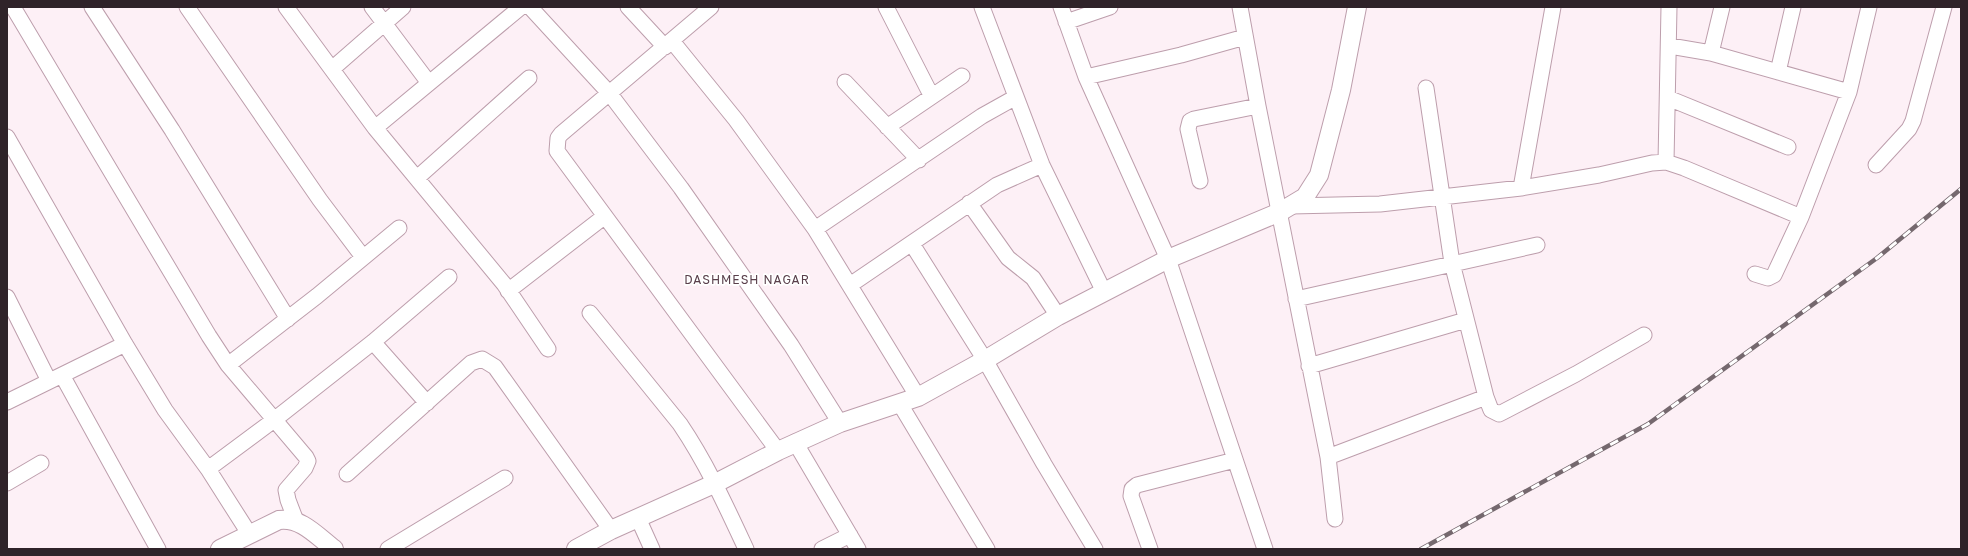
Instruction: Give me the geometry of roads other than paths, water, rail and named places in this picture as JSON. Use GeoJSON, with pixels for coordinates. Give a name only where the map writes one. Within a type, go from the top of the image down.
{"type":"FeatureCollection","features":[{"type":"Feature","properties":{"kind":"street"},"geometry":{"type":"LineString","coordinates":[[12,7],[228,365],[308,461],[305,468],[286,490],[296,521]]}},
{"type":"Feature","properties":{"kind":"street"},"geometry":{"type":"LineString","coordinates":[[92,7],[172,130],[288,319]]}},
{"type":"Feature","properties":{"kind":"street"},"geometry":{"type":"LineString","coordinates":[[187,7],[320,200],[363,258]]}},
{"type":"Feature","properties":{"kind":"street"},"geometry":{"type":"LineString","coordinates":[[286,7],[375,128],[508,291],[548,349]]}},
{"type":"Feature","properties":{"kind":"street"},"geometry":{"type":"LineString","coordinates":[[372,7],[429,83]]}},
{"type":"Feature","properties":{"kind":"street"},"geometry":{"type":"LineString","coordinates":[[332,69],[403,7]]}},
{"type":"Feature","properties":{"kind":"street"},"geometry":{"type":"LineString","coordinates":[[375,128],[521,7]]}},
{"type":"Feature","properties":{"kind":"street"},"geometry":{"type":"LineString","coordinates":[[530,7],[610,94],[681,188],[791,345],[840,423]]}},
{"type":"Feature","properties":{"kind":"street"},"geometry":{"type":"LineString","coordinates":[[628,7],[668,44],[736,120],[815,229],[918,397]]}},
{"type":"Feature","properties":{"kind":"street"},"geometry":{"type":"LineString","coordinates":[[711,7],[561,134],[556,144],[557,151],[778,451]]}},
{"type":"Feature","properties":{"kind":"street"},"geometry":{"type":"LineString","coordinates":[[886,7],[931,95]]}},
{"type":"Feature","properties":{"kind":"street"},"geometry":{"type":"LineString","coordinates":[[982,7],[1042,165],[1104,292]]}},
{"type":"Feature","properties":{"kind":"street"},"geometry":{"type":"LineString","coordinates":[[1061,7],[1086,77],[1168,259],[1264,549]]}},
{"type":"Feature","properties":{"kind":"street"},"geometry":{"type":"LineString","coordinates":[[1066,22],[1110,7]]}},
{"type":"Feature","properties":{"kind":"street"},"geometry":{"type":"LineString","coordinates":[[1240,7],[1258,106],[1286,209],[1296,299],[1328,457],[1335,519]]}},
{"type":"Feature","properties":{"kind":"street"},"geometry":{"type":"LineString","coordinates":[[576,549],[611,530],[716,483],[795,442],[840,423],[918,397],[985,360],[1058,316],[1104,292],[1168,259],[1286,209],[1305,197],[1319,175],[1341,90],[1357,7]]}},
{"type":"Feature","properties":{"kind":"street"},"geometry":{"type":"LineString","coordinates":[[1521,188],[1553,7]]}},
{"type":"Feature","properties":{"kind":"street"},"geometry":{"type":"LineString","coordinates":[[1666,162],[1670,46],[1669,7]]}},
{"type":"Feature","properties":{"kind":"street"},"geometry":{"type":"LineString","coordinates":[[1711,53],[1722,7]]}},
{"type":"Feature","properties":{"kind":"street"},"geometry":{"type":"LineString","coordinates":[[1778,72],[1793,7]]}},
{"type":"Feature","properties":{"kind":"street"},"geometry":{"type":"LineString","coordinates":[[1755,274],[1768,278],[1774,275],[1801,217],[1849,92],[1869,7]]}},
{"type":"Feature","properties":{"kind":"street"},"geometry":{"type":"LineString","coordinates":[[1876,165],[1909,129],[1913,121],[1918,108],[1944,7]]}},
{"type":"Feature","properties":{"kind":"street"},"geometry":{"type":"LineString","coordinates":[[1086,77],[1181,55],[1245,37]]}},
{"type":"Feature","properties":{"kind":"street"},"geometry":{"type":"LineString","coordinates":[[1670,46],[1711,53],[1849,92]]}},
{"type":"Feature","properties":{"kind":"street"},"geometry":{"type":"LineString","coordinates":[[887,127],[931,95],[962,76]]}},
{"type":"Feature","properties":{"kind":"street"},"geometry":{"type":"LineString","coordinates":[[417,178],[529,78]]}},
{"type":"Feature","properties":{"kind":"street"},"geometry":{"type":"LineString","coordinates":[[844,82],[919,160]]}},
{"type":"Feature","properties":{"kind":"street"},"geometry":{"type":"LineString","coordinates":[[1426,88],[1452,263],[1486,397],[1492,410],[1494,412],[1503,412],[1576,374],[1644,335]]}},
{"type":"Feature","properties":{"kind":"street"},"geometry":{"type":"LineString","coordinates":[[815,229],[982,116],[1016,98]]}},
{"type":"Feature","properties":{"kind":"street"},"geometry":{"type":"LineString","coordinates":[[1668,98],[1788,147]]}},
{"type":"Feature","properties":{"kind":"street"},"geometry":{"type":"LineString","coordinates":[[1200,181],[1188,129],[1190,122],[1194,119],[1258,106]]}},
{"type":"Feature","properties":{"kind":"street"},"geometry":{"type":"LineString","coordinates":[[7,137],[125,344],[165,410],[208,469],[250,535]]}},
{"type":"Feature","properties":{"kind":"street"},"geometry":{"type":"LineString","coordinates":[[1286,209],[1380,204],[1521,188],[1599,175],[1652,163],[1666,162],[1684,168],[1801,217]]}},
{"type":"Feature","properties":{"kind":"street"},"geometry":{"type":"LineString","coordinates":[[850,285],[1010,178],[1042,165]]}},
{"type":"Feature","properties":{"kind":"street"},"geometry":{"type":"LineString","coordinates":[[969,204],[1008,258],[1033,278],[1058,316]]}},
{"type":"Feature","properties":{"kind":"street"},"geometry":{"type":"LineString","coordinates":[[508,291],[605,216]]}},
{"type":"Feature","properties":{"kind":"street"},"geometry":{"type":"LineString","coordinates":[[228,365],[288,319],[399,228]]}},
{"type":"Feature","properties":{"kind":"street"},"geometry":{"type":"LineString","coordinates":[[912,244],[985,360],[1044,464],[1096,549]]}},
{"type":"Feature","properties":{"kind":"street"},"geometry":{"type":"LineString","coordinates":[[1296,299],[1537,245]]}},
{"type":"Feature","properties":{"kind":"street"},"geometry":{"type":"LineString","coordinates":[[208,469],[374,342],[449,277]]}},
{"type":"Feature","properties":{"kind":"street"},"geometry":{"type":"LineString","coordinates":[[7,297],[158,549]]}},
{"type":"Feature","properties":{"kind":"street"},"geometry":{"type":"LineString","coordinates":[[590,313],[680,424],[716,483],[746,549]]}},
{"type":"Feature","properties":{"kind":"street"},"geometry":{"type":"LineString","coordinates":[[1310,366],[1466,320]]}},
{"type":"Feature","properties":{"kind":"street"},"geometry":{"type":"LineString","coordinates":[[374,342],[427,403]]}},
{"type":"Feature","properties":{"kind":"street"},"geometry":{"type":"LineString","coordinates":[[7,402],[125,344]]}},
{"type":"Feature","properties":{"kind":"street"},"geometry":{"type":"LineString","coordinates":[[347,474],[471,363],[482,359],[489,362],[494,367],[611,530]]}},
{"type":"Feature","properties":{"kind":"street"},"geometry":{"type":"LineString","coordinates":[[1328,457],[1486,397]]}},
{"type":"Feature","properties":{"kind":"street"},"geometry":{"type":"LineString","coordinates":[[900,404],[987,549]]}},
{"type":"Feature","properties":{"kind":"street"},"geometry":{"type":"LineString","coordinates":[[795,442],[858,549]]}},
{"type":"Feature","properties":{"kind":"street"},"geometry":{"type":"LineString","coordinates":[[1150,549],[1131,496],[1132,489],[1136,485],[1235,460]]}},
{"type":"Feature","properties":{"kind":"street"},"geometry":{"type":"LineString","coordinates":[[7,484],[41,463]]}},
{"type":"Feature","properties":{"kind":"street"},"geometry":{"type":"LineString","coordinates":[[388,549],[505,478]]}},
{"type":"Feature","properties":{"kind":"street"},"geometry":{"type":"LineString","coordinates":[[638,518],[652,549]]}},
{"type":"Feature","properties":{"kind":"street"},"geometry":{"type":"LineString","coordinates":[[220,549],[279,520],[288,519],[296,521],[334,549]]}},
{"type":"Feature","properties":{"kind":"street"},"geometry":{"type":"LineString","coordinates":[[822,549],[850,535]]}},
{"type":"Feature","properties":{"kind":"railway"},"geometry":{"type":"LineString","coordinates":[[1421,549],[1648,424],[1877,258],[1961,189]]}},
{"type":"Feature","properties":{"kind":"district","name":"DASHMESH NAGAR"},"geometry":{"type":"Point","coordinates":[747,279]}}]}
